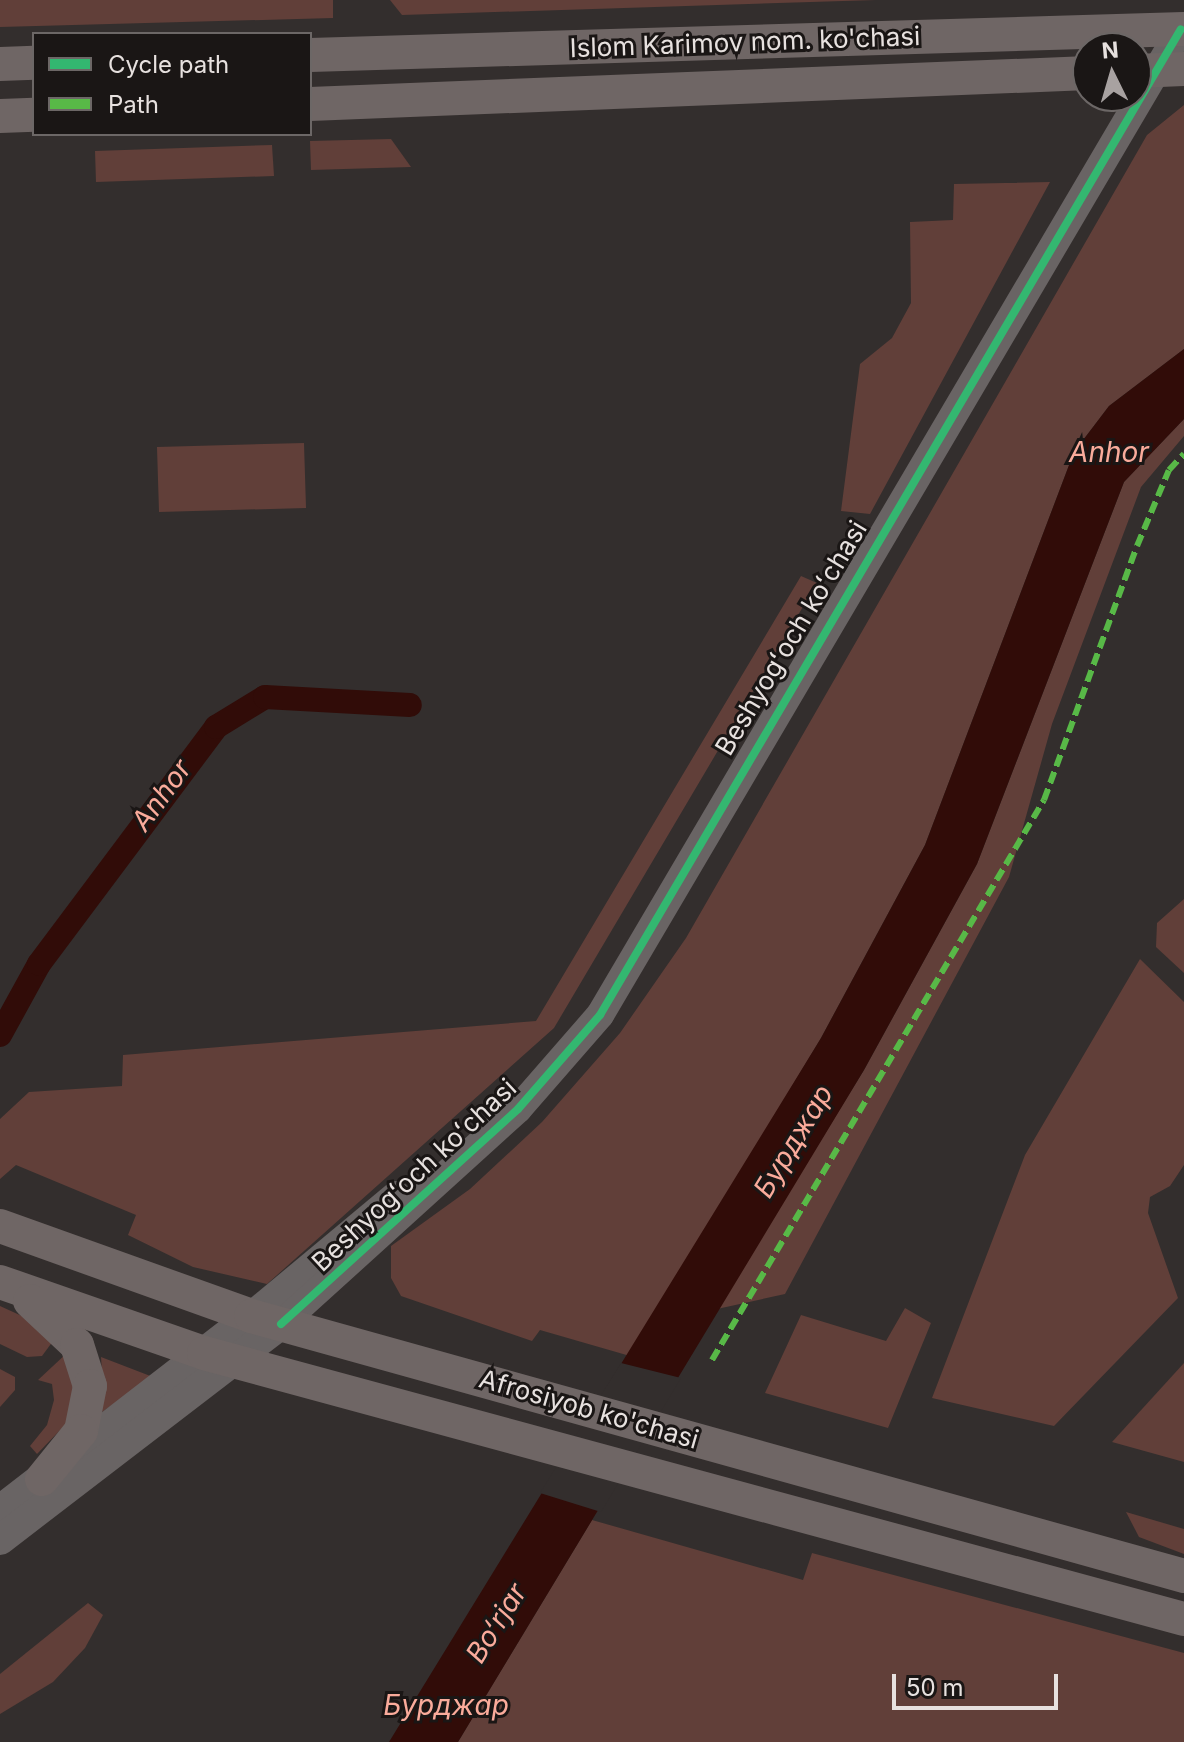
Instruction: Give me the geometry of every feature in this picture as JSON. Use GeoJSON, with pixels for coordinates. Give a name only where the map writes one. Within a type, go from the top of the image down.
{"type":"FeatureCollection","features":[{"type":"Feature","properties":{"kind":"main road","name":"Islom Karimov nom. ko'chasi"},"geometry":{"type":"LineString","coordinates":[[312,55],[1182,29]]}},
{"type":"Feature","properties":{"kind":"main road"},"geometry":{"type":"LineString","coordinates":[[598,46],[599,92]]}},
{"type":"Feature","properties":{"kind":"main road"},"geometry":{"type":"LineString","coordinates":[[0,64],[32,63]]}},
{"type":"Feature","properties":{"kind":"main road","name":"Islom Karimov nom. ko'chasi"},"geometry":{"type":"LineString","coordinates":[[312,104],[1072,74]]}},
{"type":"Feature","properties":{"kind":"main road"},"geometry":{"type":"LineString","coordinates":[[0,116],[32,115]]}},
{"type":"Feature","properties":{"kind":"main road","name":"Afrosiyob ko'chasi"},"geometry":{"type":"LineString","coordinates":[[0,1226],[266,1320],[1184,1576]]}},
{"type":"Feature","properties":{"kind":"main road"},"geometry":{"type":"LineString","coordinates":[[10,1287],[77,1345],[89,1374],[86,1420],[42,1479]]}},
{"type":"Feature","properties":{"kind":"main road","name":"Afrosiyob ko'chasi"},"geometry":{"type":"LineString","coordinates":[[10,1287],[219,1357],[1184,1619]]}},
{"type":"Feature","properties":{"kind":"main road","name":"Beshyogʻoch koʻchasi"},"geometry":{"type":"LineString","coordinates":[[0,1540],[266,1320]]}},
{"type":"Feature","properties":{"kind":"main road","name":"Beshyogʻoch koʻchasi"},"geometry":{"type":"LineString","coordinates":[[0,1510],[219,1357]]}},
{"type":"Feature","properties":{"kind":"street","name":"Beshyogʻoch koʻchasi"},"geometry":{"type":"LineString","coordinates":[[1152,69],[1182,29]]}},
{"type":"Feature","properties":{"kind":"street","name":"Beshyogʻoch koʻchasi"},"geometry":{"type":"LineString","coordinates":[[266,1320],[518,1109],[600,1015],[1126,112]]}},
{"type":"Feature","properties":{"kind":"street","name":"Beshyogʻoch koʻchasi"},"geometry":{"type":"LineString","coordinates":[[266,1320],[545,1058],[601,989],[871,546],[1126,112]]}},
{"type":"Feature","properties":{"kind":"shaded area"},"geometry":{"type":"Polygon","coordinates":[[[0,0],[333,0],[333,18],[0,27],[0,0]]]}},
{"type":"Feature","properties":{"kind":"shaded area"},"geometry":{"type":"Polygon","coordinates":[[[390,0],[876,0],[402,15],[390,0]]]}},
{"type":"Feature","properties":{"kind":"shaded area"},"geometry":{"type":"Polygon","coordinates":[[[1184,105],[1184,349],[1109,406],[1074,452],[925,845],[821,1038],[630,1356],[540,1330],[532,1341],[401,1296],[391,1278],[391,1246],[470,1189],[542,1122],[620,1033],[686,938],[1147,135],[1184,105]]]}},
{"type":"Feature","properties":{"kind":"shaded area"},"geometry":{"type":"Polygon","coordinates":[[[391,139],[411,167],[311,170],[310,141],[391,139]]]}},
{"type":"Feature","properties":{"kind":"shaded area"},"geometry":{"type":"Polygon","coordinates":[[[272,145],[274,176],[96,182],[95,151],[272,145]]]}},
{"type":"Feature","properties":{"kind":"shaded area"},"geometry":{"type":"Polygon","coordinates":[[[1050,182],[870,514],[841,511],[860,364],[892,338],[911,303],[910,222],[953,220],[954,184],[1050,182]]]}},
{"type":"Feature","properties":{"kind":"shaded area"},"geometry":{"type":"Polygon","coordinates":[[[1184,419],[1184,436],[1141,487],[1052,724],[1009,877],[785,1294],[717,1309],[864,1070],[977,864],[1124,482],[1184,419]]]}},
{"type":"Feature","properties":{"kind":"shaded area"},"geometry":{"type":"Polygon","coordinates":[[[304,443],[306,508],[159,512],[157,447],[304,443]]]}},
{"type":"Feature","properties":{"kind":"shaded area"},"geometry":{"type":"Polygon","coordinates":[[[801,576],[817,583],[554,1028],[267,1284],[193,1267],[128,1235],[136,1215],[16,1165],[0,1179],[0,1119],[29,1092],[122,1086],[123,1055],[536,1021],[801,576]]]}},
{"type":"Feature","properties":{"kind":"shaded area"},"geometry":{"type":"Polygon","coordinates":[[[1184,899],[1184,973],[1156,947],[1157,923],[1184,899]]]}},
{"type":"Feature","properties":{"kind":"shaded area"},"geometry":{"type":"Polygon","coordinates":[[[1140,959],[1184,1002],[1184,1165],[1170,1186],[1150,1197],[1148,1213],[1178,1298],[1054,1426],[932,1398],[1025,1155],[1140,959]]]}},
{"type":"Feature","properties":{"kind":"shaded area"},"geometry":{"type":"Polygon","coordinates":[[[0,1306],[59,1333],[42,1356],[27,1357],[0,1344],[0,1306]]]}},
{"type":"Feature","properties":{"kind":"shaded area"},"geometry":{"type":"Polygon","coordinates":[[[905,1308],[931,1323],[888,1428],[765,1393],[801,1315],[886,1341],[905,1308]]]}},
{"type":"Feature","properties":{"kind":"shaded area"},"geometry":{"type":"Polygon","coordinates":[[[68,1352],[74,1393],[68,1422],[37,1454],[30,1446],[47,1425],[54,1400],[52,1384],[38,1380],[68,1352]]]}},
{"type":"Feature","properties":{"kind":"shaded area"},"geometry":{"type":"Polygon","coordinates":[[[101,1357],[153,1377],[99,1414],[102,1372],[101,1357]]]}},
{"type":"Feature","properties":{"kind":"shaded area"},"geometry":{"type":"Polygon","coordinates":[[[1184,1363],[1184,1462],[1112,1442],[1184,1363]]]}},
{"type":"Feature","properties":{"kind":"shaded area"},"geometry":{"type":"Polygon","coordinates":[[[0,1369],[15,1377],[15,1390],[0,1407],[0,1369]]]}},
{"type":"Feature","properties":{"kind":"shaded area"},"geometry":{"type":"Polygon","coordinates":[[[1126,1512],[1184,1529],[1184,1554],[1139,1537],[1126,1512]]]}},
{"type":"Feature","properties":{"kind":"shaded area"},"geometry":{"type":"Polygon","coordinates":[[[592,1520],[803,1580],[812,1553],[1184,1653],[1184,1742],[458,1742],[592,1520]]]}},
{"type":"Feature","properties":{"kind":"shaded area"},"geometry":{"type":"Polygon","coordinates":[[[88,1603],[103,1615],[85,1648],[53,1682],[0,1714],[0,1674],[88,1603]]]}},
{"type":"Feature","properties":{"kind":"water","name":"Бурджар"},"geometry":{"type":"Polygon","coordinates":[[[1184,349],[1184,419],[1124,482],[977,864],[864,1070],[458,1742],[389,1742],[821,1038],[925,845],[1074,452],[1109,406],[1184,349]]]}},
{"type":"Feature","properties":{"kind":"pier"},"geometry":{"type":"Polygon","coordinates":[[[621,1363],[681,1378],[601,1512],[540,1493],[621,1363]]]}},
{"type":"Feature","properties":{"kind":"waterway","name":"Anhor"},"geometry":{"type":"LineString","coordinates":[[0,1035],[39,964],[216,727],[265,697],[410,705]]}},
{"type":"Feature","properties":{"kind":"marked path"},"geometry":{"type":"LineString","coordinates":[[712,1360],[1044,800],[1137,546],[1169,470],[1184,454]]}},
{"type":"Feature","properties":{"kind":"cycle path"},"geometry":{"type":"LineString","coordinates":[[281,1324],[518,1109],[600,1015],[1181,29]]}},
{"type":"Feature","properties":{"kind":"water label","name":"Bo‘rjar"},"geometry":{"type":"Point","coordinates":[496,1623]}}]}
